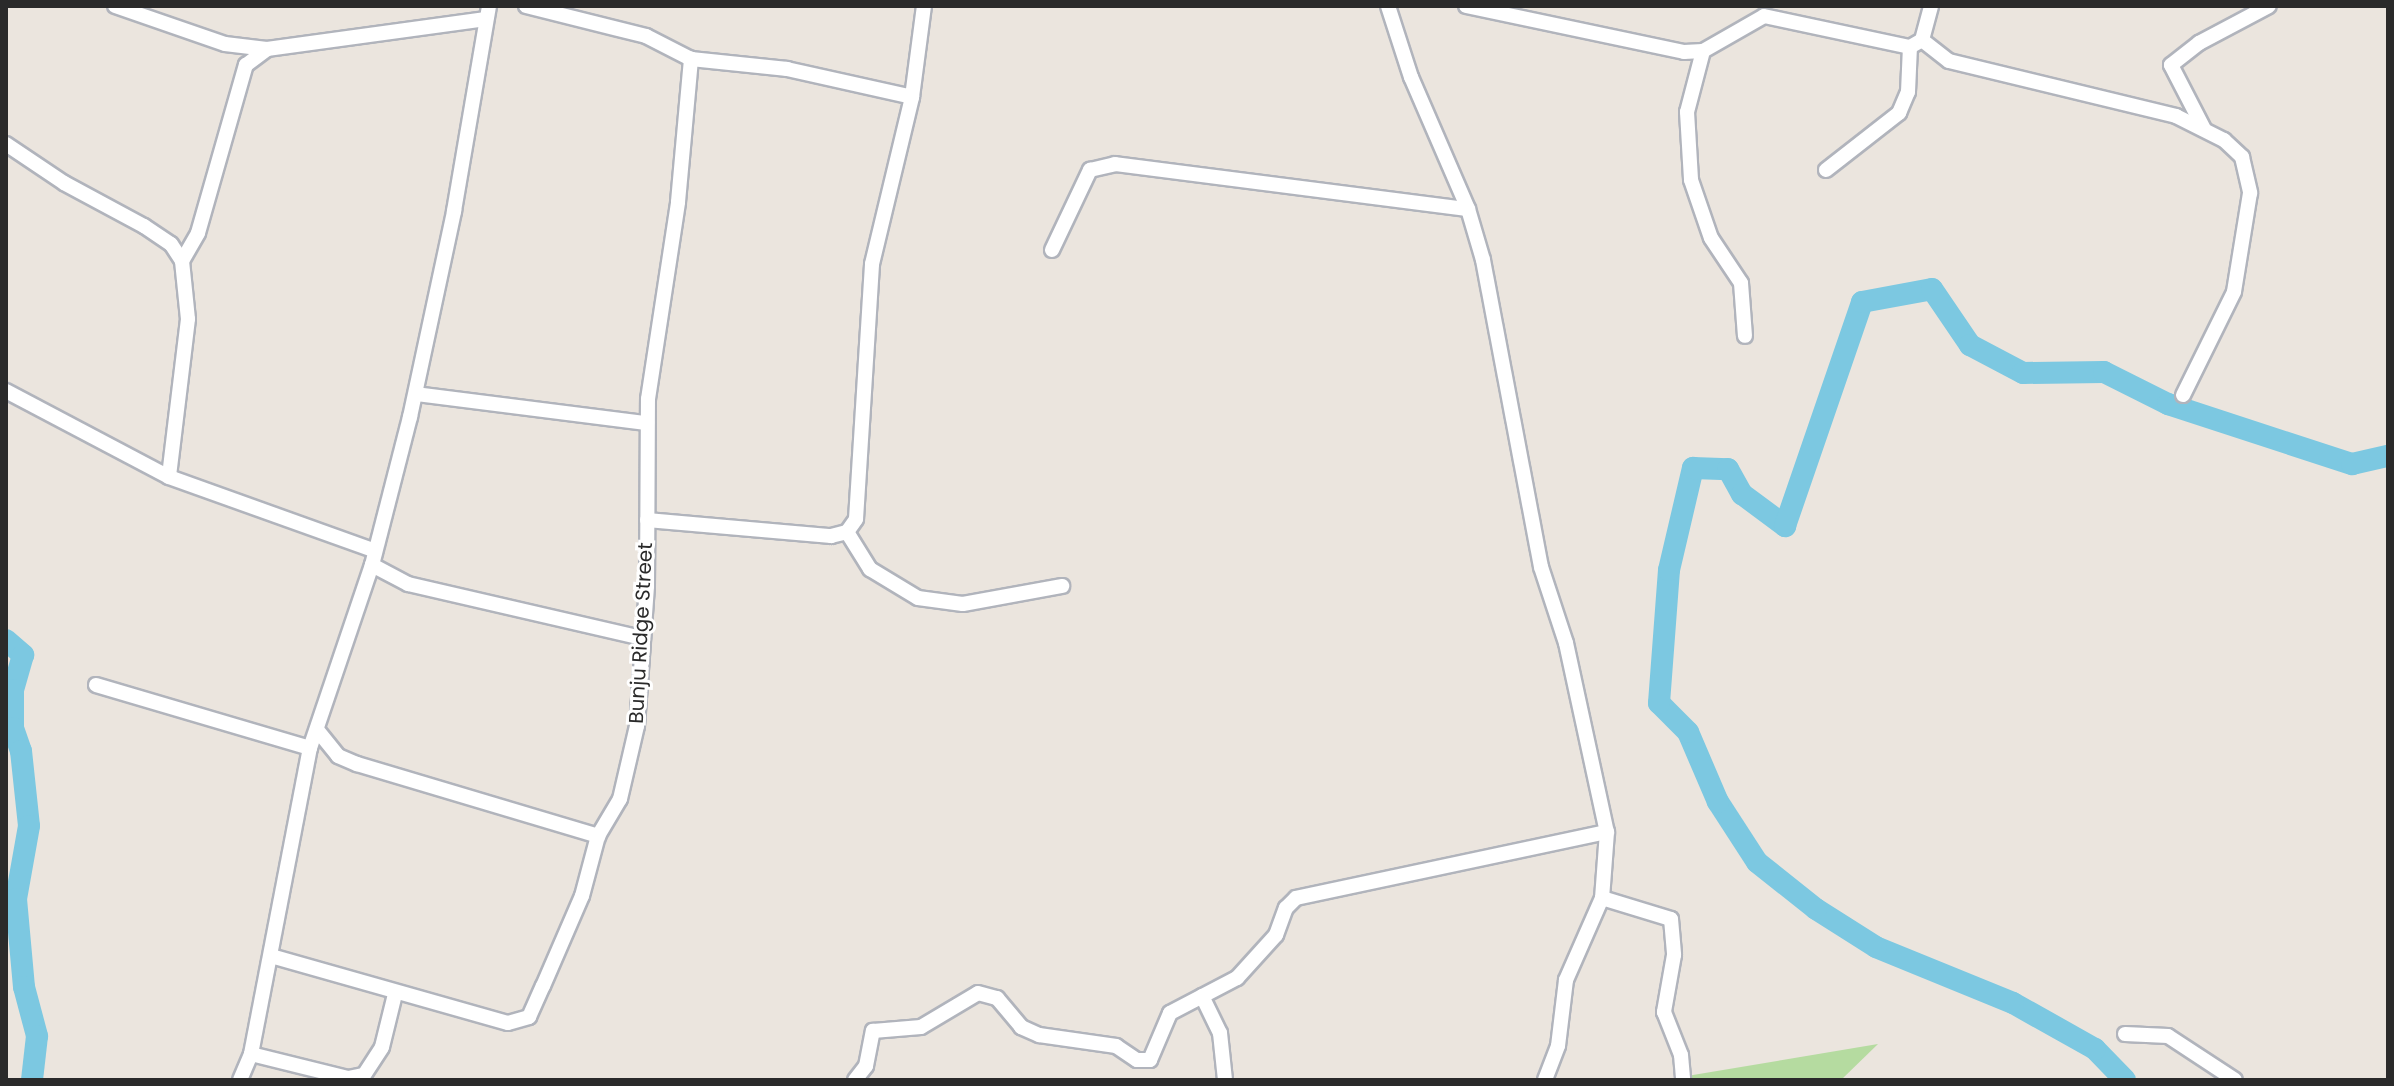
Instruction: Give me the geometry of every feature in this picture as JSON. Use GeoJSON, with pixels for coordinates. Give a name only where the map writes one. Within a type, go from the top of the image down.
{"type":"FeatureCollection","features":[{"type":"Feature","properties":{"kind":"street"},"geometry":{"type":"LineString","coordinates":[[115,6],[225,44],[267,49],[487,12],[454,211],[416,394],[372,558],[310,748],[251,1054],[240,1080]]}},
{"type":"Feature","properties":{"kind":"street"},"geometry":{"type":"LineString","coordinates":[[526,6],[646,36],[691,59],[787,69],[912,97]]}},
{"type":"Feature","properties":{"kind":"street"},"geometry":{"type":"LineString","coordinates":[[647,520],[831,536],[847,532],[856,519],[872,264],[912,97],[924,6]]}},
{"type":"Feature","properties":{"kind":"street"},"geometry":{"type":"LineString","coordinates":[[1388,6],[1411,77],[1468,209],[1512,397],[1541,567],[1566,643],[1607,832],[1602,898],[1566,980],[1558,1046],[1545,1080]]}},
{"type":"Feature","properties":{"kind":"street"},"geometry":{"type":"LineString","coordinates":[[1466,6],[1638,43],[1703,51],[1764,16],[1916,43],[1949,61],[2040,86],[2150,107],[2204,129],[2242,157],[2249,174],[2249,205],[2234,292],[2183,395]]}},
{"type":"Feature","properties":{"kind":"street"},"geometry":{"type":"LineString","coordinates":[[1826,170],[1899,113],[1908,92],[1916,43],[1931,6]]}},
{"type":"Feature","properties":{"kind":"street"},"geometry":{"type":"LineString","coordinates":[[2204,129],[2171,65],[2199,43],[2269,6]]}},
{"type":"Feature","properties":{"kind":"street"},"geometry":{"type":"LineString","coordinates":[[182,261],[198,233],[246,65],[267,49]]}},
{"type":"Feature","properties":{"kind":"street"},"geometry":{"type":"LineString","coordinates":[[1703,51],[1687,112],[1691,180],[1711,238],[1741,283],[1745,336]]}},
{"type":"Feature","properties":{"kind":"street","name":"Bunju Ridge Street"},"geometry":{"type":"LineString","coordinates":[[271,956],[395,994],[508,1023],[529,1017],[582,896],[598,836],[620,799],[637,726],[647,520],[647,423],[692,89],[691,59]]}},
{"type":"Feature","properties":{"kind":"street"},"geometry":{"type":"LineString","coordinates":[[6,144],[64,183],[144,226],[171,244],[182,261],[188,319],[169,477]]}},
{"type":"Feature","properties":{"kind":"street"},"geometry":{"type":"LineString","coordinates":[[1052,250],[1090,170],[1115,164],[1468,209]]}},
{"type":"Feature","properties":{"kind":"street"},"geometry":{"type":"LineString","coordinates":[[6,391],[169,477],[372,558],[408,584],[642,638]]}},
{"type":"Feature","properties":{"kind":"street"},"geometry":{"type":"LineString","coordinates":[[416,394],[647,423]]}},
{"type":"Feature","properties":{"kind":"street"},"geometry":{"type":"LineString","coordinates":[[847,532],[870,569],[918,598],[963,604],[1062,586]]}},
{"type":"Feature","properties":{"kind":"street"},"geometry":{"type":"LineString","coordinates":[[96,685],[310,748]]}},
{"type":"Feature","properties":{"kind":"street"},"geometry":{"type":"LineString","coordinates":[[318,731],[338,756],[357,764],[598,836]]}},
{"type":"Feature","properties":{"kind":"street"},"geometry":{"type":"LineString","coordinates":[[855,1080],[866,1066],[873,1031],[921,1027],[978,993],[997,998],[1021,1027],[1039,1035],[1116,1046],[1144,1061],[1155,1055],[1170,1013],[1237,978],[1276,935],[1286,908],[1296,898],[1607,832]]}},
{"type":"Feature","properties":{"kind":"street"},"geometry":{"type":"LineString","coordinates":[[1602,898],[1671,919],[1674,955],[1664,1012],[1681,1055],[1683,1080]]}},
{"type":"Feature","properties":{"kind":"street"},"geometry":{"type":"LineString","coordinates":[[251,1054],[348,1078],[364,1075],[382,1047],[395,994]]}},
{"type":"Feature","properties":{"kind":"street"},"geometry":{"type":"LineString","coordinates":[[1202,996],[1220,1033],[1225,1080]]}},
{"type":"Feature","properties":{"kind":"street"},"geometry":{"type":"LineString","coordinates":[[2125,1034],[2168,1036],[2235,1080]]}},
{"type":"Feature","properties":{"kind":"green space"},"geometry":{"type":"Polygon","coordinates":[[[1878,1044],[1841,1080],[1663,1080],[1878,1044]]]}},
{"type":"Feature","properties":{"kind":"waterway"},"geometry":{"type":"LineString","coordinates":[[2125,1080],[2095,1049],[2013,1003],[1876,947],[1816,909],[1757,862],[1718,802],[1688,732],[1659,703],[1669,570],[1693,468],[1728,469],[1742,494],[1785,526],[1862,302],[1932,289],[1970,345],[2023,373],[2104,372],[2168,404],[2352,464],[2388,456]]}},
{"type":"Feature","properties":{"kind":"waterway"},"geometry":{"type":"LineString","coordinates":[[6,640],[23,655],[13,690],[13,728],[21,751],[29,826],[16,899],[24,987],[37,1036],[32,1080]]}}]}
